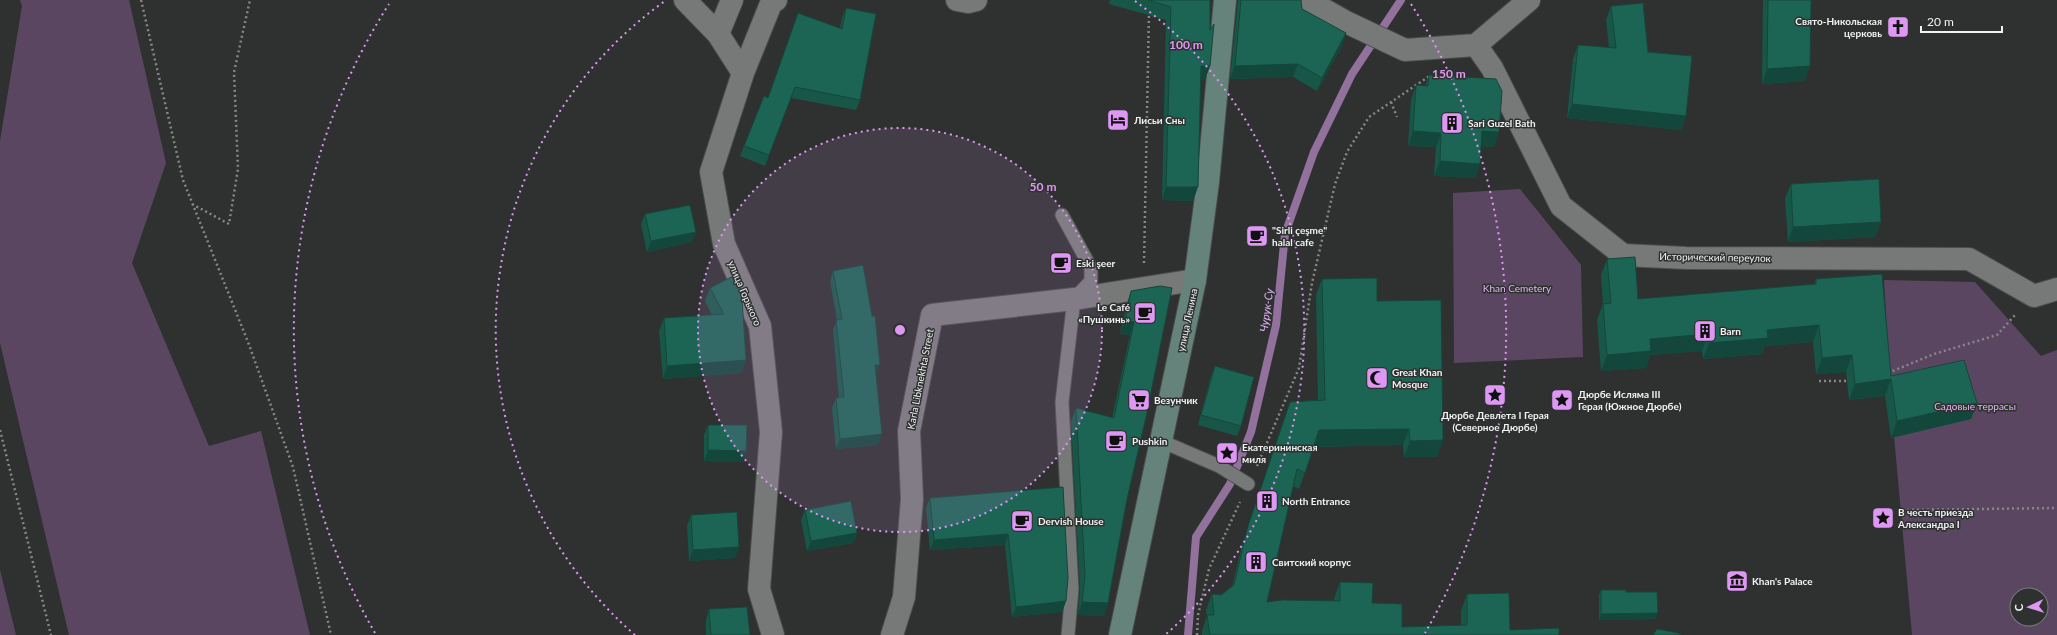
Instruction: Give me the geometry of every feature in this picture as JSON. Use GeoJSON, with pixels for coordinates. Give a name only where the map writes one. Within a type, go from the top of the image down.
{"type":"FeatureCollection","features":[{"type":"Feature","properties":{"kind":"main road","name":"улица Ленина"},"geometry":{"type":"LineString","coordinates":[[1120,635],[1195,280],[1208,182],[1225,0]]}},
{"type":"Feature","properties":{"kind":"street"},"geometry":{"type":"LineString","coordinates":[[685,0],[718,34],[743,73]]}},
{"type":"Feature","properties":{"kind":"street"},"geometry":{"type":"LineString","coordinates":[[718,34],[732,0]]}},
{"type":"Feature","properties":{"kind":"street","name":"улица Горького"},"geometry":{"type":"LineString","coordinates":[[773,635],[759,589],[771,432],[760,326],[724,244],[711,172],[743,73],[772,1],[776,0]]}},
{"type":"Feature","properties":{"kind":"street"},"geometry":{"type":"LineString","coordinates":[[957,0],[968,2],[976,0]]}},
{"type":"Feature","properties":{"kind":"street"},"geometry":{"type":"LineString","coordinates":[[1307,0],[1346,22],[1404,50],[1476,45],[1529,0]]}},
{"type":"Feature","properties":{"kind":"street","name":"Исторический переулок"},"geometry":{"type":"LineString","coordinates":[[1476,45],[1492,68],[1561,206],[1623,255],[1694,258],[1969,259],[2034,296]]}},
{"type":"Feature","properties":{"kind":"street","name":"Karla Libknekhta Street"},"geometry":{"type":"LineString","coordinates":[[892,635],[904,597],[912,499],[909,431],[932,315],[1074,299],[1195,280]]}},
{"type":"Feature","properties":{"kind":"street"},"geometry":{"type":"LineString","coordinates":[[2034,296],[2057,288]]}},
{"type":"Feature","properties":{"kind":"lane"},"geometry":{"type":"LineString","coordinates":[[1062,215],[1091,268],[1091,281],[1074,299],[1062,402],[1072,589],[1068,635]]}},
{"type":"Feature","properties":{"kind":"lane"},"geometry":{"type":"LineString","coordinates":[[1161,441],[1219,466],[1248,484]]}},
{"type":"Feature","properties":{"kind":"path"},"geometry":{"type":"LineString","coordinates":[[141,0],[183,180],[248,342],[293,467],[332,635]]}},
{"type":"Feature","properties":{"kind":"path"},"geometry":{"type":"LineString","coordinates":[[192,204],[229,224],[238,169],[234,72],[250,0]]}},
{"type":"Feature","properties":{"kind":"path"},"geometry":{"type":"LineString","coordinates":[[1143,288],[1150,8]]}},
{"type":"Feature","properties":{"kind":"path"},"geometry":{"type":"LineString","coordinates":[[1197,635],[1198,615],[1209,569],[1267,445],[1299,368],[1312,283],[1336,184],[1347,152],[1369,118],[1433,73]]}},
{"type":"Feature","properties":{"kind":"path"},"geometry":{"type":"LineString","coordinates":[[1391,102],[1397,117]]}},
{"type":"Feature","properties":{"kind":"path"},"geometry":{"type":"LineString","coordinates":[[1883,375],[1934,354],[1997,335],[2034,296]]}},
{"type":"Feature","properties":{"kind":"path"},"geometry":{"type":"LineString","coordinates":[[1819,381],[1854,380]]}},
{"type":"Feature","properties":{"kind":"path"},"geometry":{"type":"LineString","coordinates":[[0,430],[51,635]]}},
{"type":"Feature","properties":{"kind":"path"},"geometry":{"type":"LineString","coordinates":[[1902,510],[2057,508]]}},
{"type":"Feature","properties":{"kind":"green space"},"geometry":{"type":"Polygon","coordinates":[[[20,0],[129,0],[166,163],[132,263],[209,446],[261,431],[310,635],[69,635],[0,343],[0,141],[22,6],[20,0]]]}},
{"type":"Feature","properties":{"kind":"green space","name":"Khan Cemetery"},"geometry":{"type":"Polygon","coordinates":[[[1520,189],[1581,265],[1583,357],[1454,363],[1453,193],[1520,189]]]}},
{"type":"Feature","properties":{"kind":"green space","name":"Садовые террасы"},"geometry":{"type":"Polygon","coordinates":[[[1884,280],[1975,282],[2041,356],[2057,350],[2057,635],[1912,635],[1891,402],[1884,280]]]}},
{"type":"Feature","properties":{"kind":"green space"},"geometry":{"type":"Polygon","coordinates":[[[0,570],[16,635],[0,635],[0,570]]]}},
{"type":"Feature","properties":{"kind":"building"},"geometry":{"type":"Polygon","coordinates":[[[1148,0],[1210,0],[1210,30],[1214,24],[1210,66],[1201,66],[1198,187],[1166,187],[1171,7],[1148,0]]]}},
{"type":"Feature","properties":{"kind":"building"},"geometry":{"type":"Polygon","coordinates":[[[1241,0],[1301,0],[1302,9],[1346,33],[1322,78],[1298,64],[1235,66],[1241,0]]]}},
{"type":"Feature","properties":{"kind":"building"},"geometry":{"type":"Polygon","coordinates":[[[1768,0],[1811,0],[1810,66],[1767,69],[1768,0]]]}},
{"type":"Feature","properties":{"kind":"building"},"geometry":{"type":"Polygon","coordinates":[[[1643,3],[1648,52],[1692,56],[1686,116],[1572,104],[1578,45],[1616,48],[1611,6],[1643,3]]]}},
{"type":"Feature","properties":{"kind":"building"},"geometry":{"type":"Polygon","coordinates":[[[846,8],[876,14],[860,100],[795,87],[769,155],[744,146],[764,96],[768,98],[798,13],[842,29],[846,8]]]}},
{"type":"Feature","properties":{"kind":"building","name":"Sari Guzel Bath"},"geometry":{"type":"Polygon","coordinates":[[[1429,75],[1496,79],[1502,91],[1499,132],[1482,131],[1480,164],[1440,161],[1441,133],[1413,131],[1416,85],[1428,86],[1429,75]]]}},
{"type":"Feature","properties":{"kind":"building"},"geometry":{"type":"Polygon","coordinates":[[[1879,179],[1881,222],[1793,227],[1791,184],[1879,179]]]}},
{"type":"Feature","properties":{"kind":"building"},"geometry":{"type":"Polygon","coordinates":[[[690,205],[696,232],[651,241],[645,214],[690,205]]]}},
{"type":"Feature","properties":{"kind":"building"},"geometry":{"type":"Polygon","coordinates":[[[1635,257],[1638,299],[1816,284],[1816,279],[1882,274],[1891,376],[1964,360],[1977,403],[1897,421],[1891,379],[1855,384],[1852,355],[1822,358],[1819,325],[1767,330],[1768,338],[1709,343],[1708,334],[1650,339],[1651,351],[1607,355],[1603,304],[1611,303],[1607,259],[1635,257]]]}},
{"type":"Feature","properties":{"kind":"building"},"geometry":{"type":"Polygon","coordinates":[[[863,265],[872,316],[875,316],[880,365],[875,365],[882,434],[840,439],[836,398],[844,397],[836,320],[842,319],[833,271],[863,265]]]}},
{"type":"Feature","properties":{"kind":"building"},"geometry":{"type":"Polygon","coordinates":[[[735,275],[744,297],[742,298],[746,360],[667,366],[664,318],[724,314],[710,288],[735,275]]]}},
{"type":"Feature","properties":{"kind":"building"},"geometry":{"type":"Polygon","coordinates":[[[1377,278],[1377,301],[1441,300],[1443,440],[1410,441],[1409,429],[1319,430],[1305,473],[1297,469],[1267,602],[1283,600],[1340,601],[1340,582],[1373,583],[1372,603],[1402,604],[1402,627],[1467,625],[1467,594],[1509,593],[1510,630],[1559,628],[1559,635],[1210,635],[1207,615],[1214,615],[1212,594],[1221,595],[1234,585],[1248,526],[1290,402],[1325,400],[1322,279],[1377,278]]]}},
{"type":"Feature","properties":{"kind":"building"},"geometry":{"type":"Polygon","coordinates":[[[1160,286],[1172,288],[1146,417],[1127,499],[1108,603],[1082,602],[1085,576],[1076,408],[1114,418],[1134,322],[1125,321],[1131,291],[1160,286]]]}},
{"type":"Feature","properties":{"kind":"building"},"geometry":{"type":"Polygon","coordinates":[[[1215,366],[1254,377],[1241,426],[1201,415],[1215,366]]]}},
{"type":"Feature","properties":{"kind":"building"},"geometry":{"type":"Polygon","coordinates":[[[708,425],[747,425],[746,451],[708,450],[708,425]]]}},
{"type":"Feature","properties":{"kind":"building"},"geometry":{"type":"Polygon","coordinates":[[[1063,487],[1068,578],[1066,601],[1016,607],[1008,534],[934,540],[930,498],[1063,487]]]}},
{"type":"Feature","properties":{"kind":"building"},"geometry":{"type":"Polygon","coordinates":[[[851,501],[857,533],[811,541],[805,510],[851,501]]]}},
{"type":"Feature","properties":{"kind":"building"},"geometry":{"type":"Polygon","coordinates":[[[737,512],[739,547],[693,550],[691,515],[737,512]]]}},
{"type":"Feature","properties":{"kind":"building"},"geometry":{"type":"Polygon","coordinates":[[[1601,590],[1657,592],[1658,613],[1601,614],[1601,590]]]}},
{"type":"Feature","properties":{"kind":"building"},"geometry":{"type":"Polygon","coordinates":[[[747,607],[750,635],[711,635],[709,609],[747,607]]]}},
{"type":"Feature","properties":{"kind":"building"},"geometry":{"type":"Polygon","coordinates":[[[1657,629],[1678,633],[1681,635],[1653,635],[1657,629]]]}},
{"type":"Feature","properties":{"kind":"waterway","name":"Чурук-Су"},"geometry":{"type":"LineString","coordinates":[[1188,635],[1196,537],[1230,484],[1251,432],[1276,325],[1285,234],[1314,152],[1352,74],[1401,0]]}},
{"type":"Feature","properties":{"kind":"place","name":"Свято-Никольская церковь"},"geometry":{"type":"Point","coordinates":[1898,27]}},
{"type":"Feature","properties":{"kind":"place","name":"Лисьи Сны"},"geometry":{"type":"Point","coordinates":[1118,120]}},
{"type":"Feature","properties":{"kind":"place","name":"Sari Guzel Bath"},"geometry":{"type":"Point","coordinates":[1452,123]}},
{"type":"Feature","properties":{"kind":"place","name":"\"Sirli çeşme\" halal cafe"},"geometry":{"type":"Point","coordinates":[1257,236]}},
{"type":"Feature","properties":{"kind":"place","name":"Eski şeer"},"geometry":{"type":"Point","coordinates":[1061,263]}},
{"type":"Feature","properties":{"kind":"place","name":"Le Café «Пушкинь»"},"geometry":{"type":"Point","coordinates":[1145,313]}},
{"type":"Feature","properties":{"kind":"place","name":"Barn"},"geometry":{"type":"Point","coordinates":[1705,331]}},
{"type":"Feature","properties":{"kind":"place","name":"Great Khan Mosque"},"geometry":{"type":"Point","coordinates":[1377,378]}},
{"type":"Feature","properties":{"kind":"place","name":"Дюрбе Девлета I Герая (Северное Дюрбе)"},"geometry":{"type":"Point","coordinates":[1495,395]}},
{"type":"Feature","properties":{"kind":"place","name":"Везунчик"},"geometry":{"type":"Point","coordinates":[1139,400]}},
{"type":"Feature","properties":{"kind":"place","name":"Дюрбе Исляма III Герая (Южное Дюрбе)"},"geometry":{"type":"Point","coordinates":[1562,400]}},
{"type":"Feature","properties":{"kind":"place","name":"Pushkin"},"geometry":{"type":"Point","coordinates":[1116,441]}},
{"type":"Feature","properties":{"kind":"place","name":"Екатерининская миля"},"geometry":{"type":"Point","coordinates":[1227,453]}},
{"type":"Feature","properties":{"kind":"place","name":"North Entrance"},"geometry":{"type":"Point","coordinates":[1267,501]}},
{"type":"Feature","properties":{"kind":"place","name":"В честь приезда Александра I"},"geometry":{"type":"Point","coordinates":[1883,518]}},
{"type":"Feature","properties":{"kind":"place","name":"Dervish House"},"geometry":{"type":"Point","coordinates":[1022,521]}},
{"type":"Feature","properties":{"kind":"place","name":"Свитский корпус"},"geometry":{"type":"Point","coordinates":[1256,562]}},
{"type":"Feature","properties":{"kind":"place","name":"Khan's Palace"},"geometry":{"type":"Point","coordinates":[1737,581]}}]}
